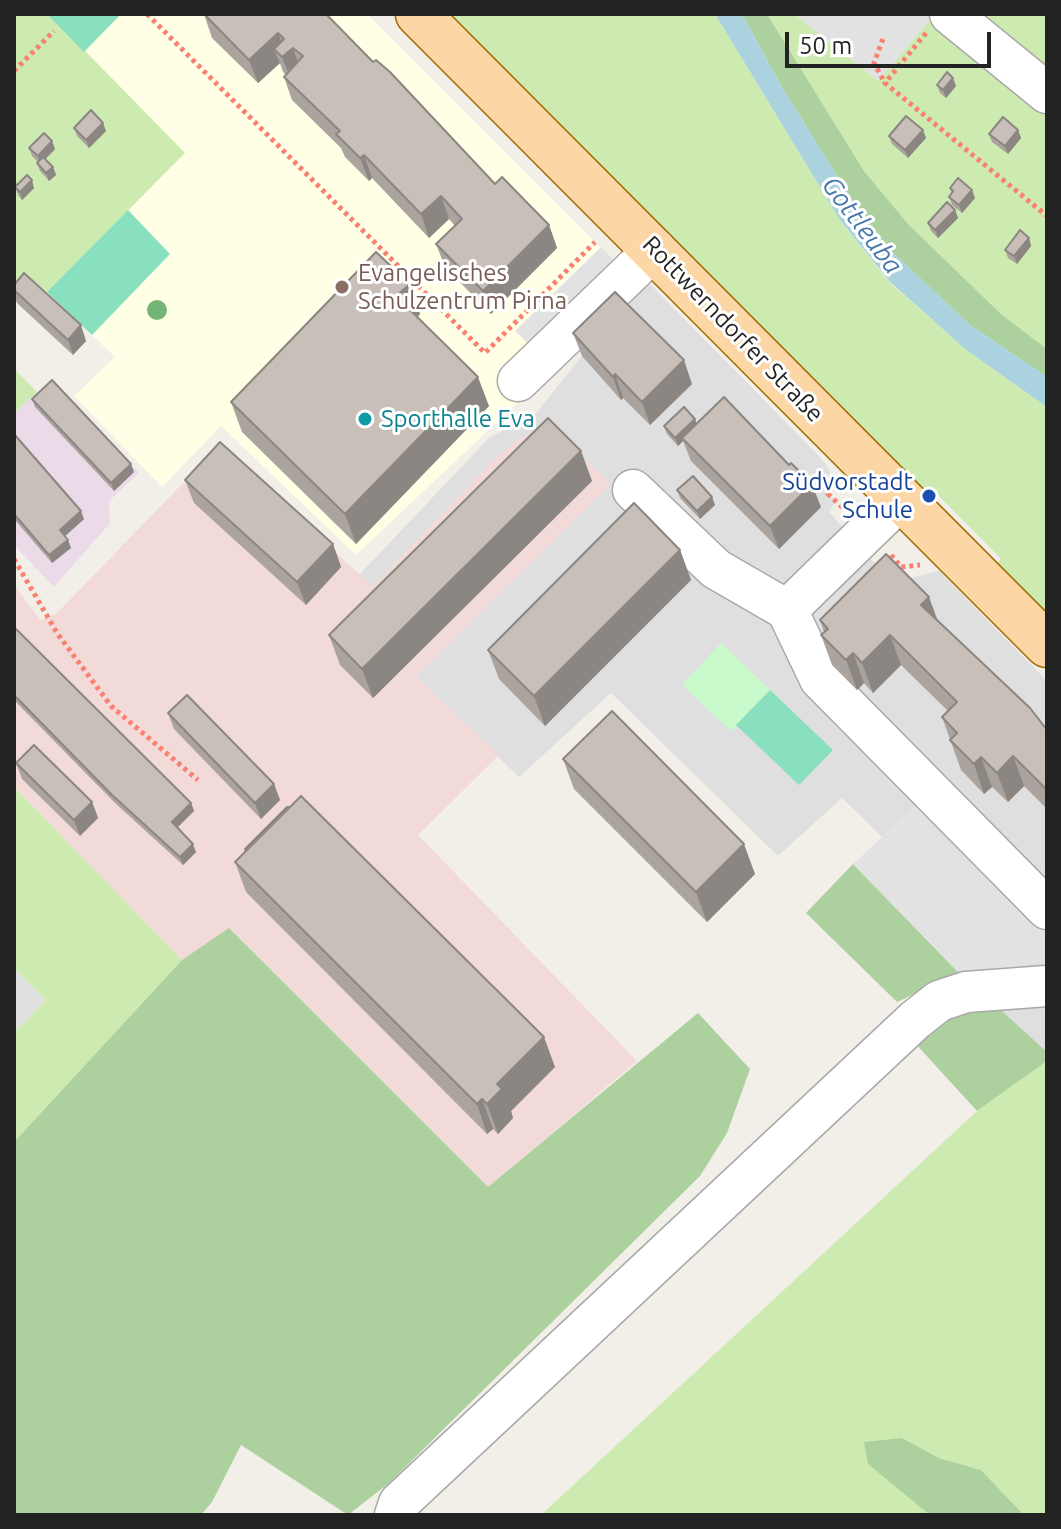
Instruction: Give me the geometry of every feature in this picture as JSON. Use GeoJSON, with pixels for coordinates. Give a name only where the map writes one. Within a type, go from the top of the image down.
{"type":"FeatureCollection","features":[{"type":"Feature","properties":{"kind":"main road","name":"Rottwerndorfer Straße"},"geometry":{"type":"LineString","coordinates":[[418,14],[1047,645]]}},
{"type":"Feature","properties":{"kind":"lane"},"geometry":{"type":"LineString","coordinates":[[941,20],[1047,93]]}},
{"type":"Feature","properties":{"kind":"lane"},"geometry":{"type":"LineString","coordinates":[[518,381],[655,249]]}},
{"type":"Feature","properties":{"kind":"lane"},"geometry":{"type":"LineString","coordinates":[[633,490],[716,569],[787,610],[820,679],[1047,909]]}},
{"type":"Feature","properties":{"kind":"lane"},"geometry":{"type":"LineString","coordinates":[[787,610],[900,500]]}},
{"type":"Feature","properties":{"kind":"lane"},"geometry":{"type":"LineString","coordinates":[[395,1515],[399,1503],[915,1020],[939,1001],[966,992],[1047,986]]}},
{"type":"Feature","properties":{"kind":"path"},"geometry":{"type":"LineString","coordinates":[[147,14],[485,353],[602,236]]}},
{"type":"Feature","properties":{"kind":"path"},"geometry":{"type":"LineString","coordinates":[[885,83],[941,20]]}},
{"type":"Feature","properties":{"kind":"path"},"geometry":{"type":"LineString","coordinates":[[14,71],[54,31]]}},
{"type":"Feature","properties":{"kind":"path"},"geometry":{"type":"LineString","coordinates":[[883,39],[874,63],[885,83],[1047,216]]}},
{"type":"Feature","properties":{"kind":"path"},"geometry":{"type":"LineString","coordinates":[[14,559],[57,633],[111,706],[198,780]]}},
{"type":"Feature","properties":{"kind":"shaded area","name":"Evangelisches Schulzentrum Pirna"},"geometry":{"type":"Polygon","coordinates":[[[49,14],[367,14],[636,283],[516,404],[356,555],[221,426],[162,487],[74,396],[115,357],[47,292],[171,139],[49,14]]]}},
{"type":"Feature","properties":{"kind":"shaded area"},"geometry":{"type":"Polygon","coordinates":[[[794,14],[935,14],[878,81],[794,14]]]}},
{"type":"Feature","properties":{"kind":"shaded area"},"geometry":{"type":"Polygon","coordinates":[[[601,247],[636,283],[553,367],[515,331],[601,247]]]}},
{"type":"Feature","properties":{"kind":"shaded area"},"geometry":{"type":"Polygon","coordinates":[[[644,278],[820,457],[829,469],[832,482],[828,494],[836,501],[829,512],[878,567],[891,555],[911,578],[939,571],[1047,681],[1047,927],[918,804],[882,837],[842,798],[778,856],[611,693],[519,777],[416,677],[610,484],[563,437],[498,455],[373,587],[359,575],[489,438],[537,412],[644,278]]]}},
{"type":"Feature","properties":{"kind":"shaded area"},"geometry":{"type":"Polygon","coordinates":[[[55,382],[139,473],[109,501],[110,523],[54,587],[14,545],[14,413],[37,392],[42,395],[55,382]]]}},
{"type":"Feature","properties":{"kind":"shaded area"},"geometry":{"type":"Polygon","coordinates":[[[546,431],[563,437],[611,484],[416,677],[499,755],[418,835],[637,1061],[488,1188],[230,929],[182,960],[14,787],[14,590],[16,587],[40,620],[56,614],[220,445],[373,587],[498,455],[521,437],[546,431]]]}},
{"type":"Feature","properties":{"kind":"shaded area"},"geometry":{"type":"Polygon","coordinates":[[[918,804],[1047,927],[1047,961],[959,973],[853,864],[918,804]]]}},
{"type":"Feature","properties":{"kind":"shaded area"},"geometry":{"type":"Polygon","coordinates":[[[1047,961],[1047,1052],[959,973],[1047,961]]]}},
{"type":"Feature","properties":{"kind":"shaded area"},"geometry":{"type":"Polygon","coordinates":[[[14,968],[46,1000],[14,1033],[14,968]]]}},
{"type":"Feature","properties":{"kind":"green space"},"geometry":{"type":"Polygon","coordinates":[[[14,14],[49,14],[185,153],[47,292],[33,280],[15,299],[14,14]]]}},
{"type":"Feature","properties":{"kind":"green space"},"geometry":{"type":"Polygon","coordinates":[[[47,14],[121,14],[84,52],[47,14]]]}},
{"type":"Feature","properties":{"kind":"green space"},"geometry":{"type":"Polygon","coordinates":[[[447,14],[715,14],[840,220],[888,281],[965,349],[1047,407],[1047,619],[995,567],[1001,559],[930,487],[923,494],[447,14]]]}},
{"type":"Feature","properties":{"kind":"green space"},"geometry":{"type":"Polygon","coordinates":[[[742,14],[767,14],[864,171],[909,225],[1001,314],[1047,349],[1047,377],[970,325],[891,251],[855,205],[780,84],[742,14]]]}},
{"type":"Feature","properties":{"kind":"green space"},"geometry":{"type":"Polygon","coordinates":[[[767,14],[794,14],[878,81],[935,14],[1047,104],[1047,349],[1001,314],[909,225],[864,171],[767,14]]]}},
{"type":"Feature","properties":{"kind":"green space"},"geometry":{"type":"Polygon","coordinates":[[[962,14],[1047,14],[1047,84],[962,14]]]}},
{"type":"Feature","properties":{"kind":"green space"},"geometry":{"type":"Polygon","coordinates":[[[128,210],[170,254],[92,335],[47,292],[128,210]]]}},
{"type":"Feature","properties":{"kind":"green space"},"geometry":{"type":"Polygon","coordinates":[[[14,369],[37,392],[14,413],[14,369]]]}},
{"type":"Feature","properties":{"kind":"green space"},"geometry":{"type":"Polygon","coordinates":[[[721,643],[770,690],[731,731],[682,685],[721,643]]]}},
{"type":"Feature","properties":{"kind":"green space"},"geometry":{"type":"Polygon","coordinates":[[[770,690],[833,750],[799,785],[736,725],[770,690]]]}},
{"type":"Feature","properties":{"kind":"green space"},"geometry":{"type":"Polygon","coordinates":[[[14,787],[182,960],[14,1142],[14,1033],[46,1000],[14,968],[14,787]]]}},
{"type":"Feature","properties":{"kind":"green space"},"geometry":{"type":"Polygon","coordinates":[[[853,864],[959,973],[897,1002],[806,913],[853,864]]]}},
{"type":"Feature","properties":{"kind":"green space"},"geometry":{"type":"Polygon","coordinates":[[[229,928],[488,1187],[698,1013],[750,1069],[727,1133],[700,1176],[389,1483],[348,1515],[241,1445],[212,1502],[201,1515],[14,1515],[14,1142],[182,960],[229,928]]]}},
{"type":"Feature","properties":{"kind":"green space"},"geometry":{"type":"Polygon","coordinates":[[[992,1002],[1047,1052],[1047,1061],[977,1111],[914,1042],[958,1008],[992,1002]]]}},
{"type":"Feature","properties":{"kind":"green space"},"geometry":{"type":"Polygon","coordinates":[[[1047,1061],[1047,1515],[1024,1515],[981,1470],[939,1458],[902,1438],[913,1499],[930,1515],[541,1515],[977,1111],[1047,1061]]]}},
{"type":"Feature","properties":{"kind":"green space"},"geometry":{"type":"Polygon","coordinates":[[[902,1438],[939,1458],[981,1470],[1024,1515],[930,1515],[868,1464],[864,1442],[902,1438]]]}},
{"type":"Feature","properties":{"kind":"water","name":"Gottleuba"},"geometry":{"type":"Polygon","coordinates":[[[715,14],[742,14],[780,84],[855,205],[891,251],[970,325],[1047,377],[1047,407],[965,349],[889,281],[840,220],[715,14]]]}},
{"type":"Feature","properties":{"kind":"building"},"geometry":{"type":"Polygon","coordinates":[[[204,14],[326,14],[373,62],[376,60],[390,72],[495,184],[502,177],[549,225],[483,291],[436,244],[462,219],[441,196],[421,214],[364,155],[360,158],[336,134],[340,131],[284,77],[303,56],[293,48],[282,57],[274,49],[284,39],[278,33],[249,60],[204,14]]]}},
{"type":"Feature","properties":{"kind":"building"},"geometry":{"type":"Polygon","coordinates":[[[947,72],[953,78],[943,90],[937,85],[947,72]]]}},
{"type":"Feature","properties":{"kind":"building"},"geometry":{"type":"Polygon","coordinates":[[[91,110],[103,123],[86,140],[74,128],[91,110]]]}},
{"type":"Feature","properties":{"kind":"building"},"geometry":{"type":"Polygon","coordinates":[[[906,116],[923,130],[905,150],[889,136],[906,116]]]}},
{"type":"Feature","properties":{"kind":"building"},"geometry":{"type":"Polygon","coordinates":[[[1003,117],[1018,130],[1005,146],[989,134],[1003,117]]]}},
{"type":"Feature","properties":{"kind":"building"},"geometry":{"type":"Polygon","coordinates":[[[44,133],[52,141],[38,156],[29,148],[44,133]]]}},
{"type":"Feature","properties":{"kind":"building"},"geometry":{"type":"Polygon","coordinates":[[[43,157],[53,167],[46,173],[37,163],[43,157]]]}},
{"type":"Feature","properties":{"kind":"building"},"geometry":{"type":"Polygon","coordinates":[[[27,175],[32,180],[20,192],[15,187],[27,175]]]}},
{"type":"Feature","properties":{"kind":"building"},"geometry":{"type":"Polygon","coordinates":[[[958,178],[972,190],[959,205],[949,197],[953,191],[950,188],[958,178]]]}},
{"type":"Feature","properties":{"kind":"building"},"geometry":{"type":"Polygon","coordinates":[[[947,202],[955,210],[935,230],[928,223],[947,202]]]}},
{"type":"Feature","properties":{"kind":"building"},"geometry":{"type":"Polygon","coordinates":[[[1020,230],[1029,238],[1014,256],[1005,250],[1020,230]]]}},
{"type":"Feature","properties":{"kind":"building","name":"Sporthalle Eva"},"geometry":{"type":"Polygon","coordinates":[[[376,252],[410,284],[396,296],[478,377],[345,514],[231,402],[376,252]]]}},
{"type":"Feature","properties":{"kind":"building"},"geometry":{"type":"Polygon","coordinates":[[[24,273],[81,325],[68,340],[14,290],[14,285],[24,273]]]}},
{"type":"Feature","properties":{"kind":"building"},"geometry":{"type":"Polygon","coordinates":[[[615,292],[684,360],[642,402],[615,374],[613,377],[573,333],[615,292]]]}},
{"type":"Feature","properties":{"kind":"building"},"geometry":{"type":"Polygon","coordinates":[[[52,380],[131,464],[111,483],[32,399],[52,380]]]}},
{"type":"Feature","properties":{"kind":"building"},"geometry":{"type":"Polygon","coordinates":[[[724,397],[789,465],[791,463],[812,484],[770,526],[682,438],[724,397]]]}},
{"type":"Feature","properties":{"kind":"building"},"geometry":{"type":"Polygon","coordinates":[[[684,407],[695,419],[675,438],[664,426],[684,407]]]}},
{"type":"Feature","properties":{"kind":"building"},"geometry":{"type":"Polygon","coordinates":[[[548,418],[581,451],[362,669],[329,635],[548,418]]]}},
{"type":"Feature","properties":{"kind":"building"},"geometry":{"type":"Polygon","coordinates":[[[14,434],[81,511],[60,530],[68,540],[49,555],[14,514],[14,434]]]}},
{"type":"Feature","properties":{"kind":"building"},"geometry":{"type":"Polygon","coordinates":[[[220,442],[333,544],[297,582],[185,480],[220,442]]]}},
{"type":"Feature","properties":{"kind":"building"},"geometry":{"type":"Polygon","coordinates":[[[693,476],[712,497],[697,511],[677,490],[693,476]]]}},
{"type":"Feature","properties":{"kind":"building"},"geometry":{"type":"Polygon","coordinates":[[[634,503],[680,550],[534,696],[488,650],[634,503]]]}},
{"type":"Feature","properties":{"kind":"building"},"geometry":{"type":"Polygon","coordinates":[[[886,554],[929,597],[921,605],[1030,708],[1047,730],[1047,790],[1013,756],[997,773],[981,757],[974,764],[950,740],[957,733],[942,717],[957,702],[890,635],[862,663],[853,653],[846,660],[821,635],[828,629],[820,620],[886,554]]]}},
{"type":"Feature","properties":{"kind":"building"},"geometry":{"type":"Polygon","coordinates":[[[14,627],[191,803],[172,822],[193,844],[180,857],[112,795],[14,695],[14,627]]]}},
{"type":"Feature","properties":{"kind":"building"},"geometry":{"type":"Polygon","coordinates":[[[187,695],[274,784],[255,803],[168,713],[187,695]]]}},
{"type":"Feature","properties":{"kind":"building"},"geometry":{"type":"Polygon","coordinates":[[[612,711],[744,844],[696,892],[563,759],[612,711]]]}},
{"type":"Feature","properties":{"kind":"building"},"geometry":{"type":"Polygon","coordinates":[[[34,745],[92,802],[74,820],[16,763],[34,745]]]}},
{"type":"Feature","properties":{"kind":"building"},"geometry":{"type":"Polygon","coordinates":[[[301,796],[544,1037],[497,1084],[502,1089],[487,1104],[482,1099],[477,1104],[235,862],[301,796]]]}},
{"type":"Feature","properties":{"kind":"building"},"geometry":{"type":"Polygon","coordinates":[[[290,807],[246,851],[245,849],[290,807]]]}},
{"type":"Feature","properties":{"kind":"place","name":"Evangelisches Schulzentrum Pirna"},"geometry":{"type":"Point","coordinates":[342,287]}},
{"type":"Feature","properties":{"kind":"place","name":"Sporthalle Eva"},"geometry":{"type":"Point","coordinates":[365,419]}},
{"type":"Feature","properties":{"kind":"place","name":"Südvorstadt Schule"},"geometry":{"type":"Point","coordinates":[929,496]}}]}
